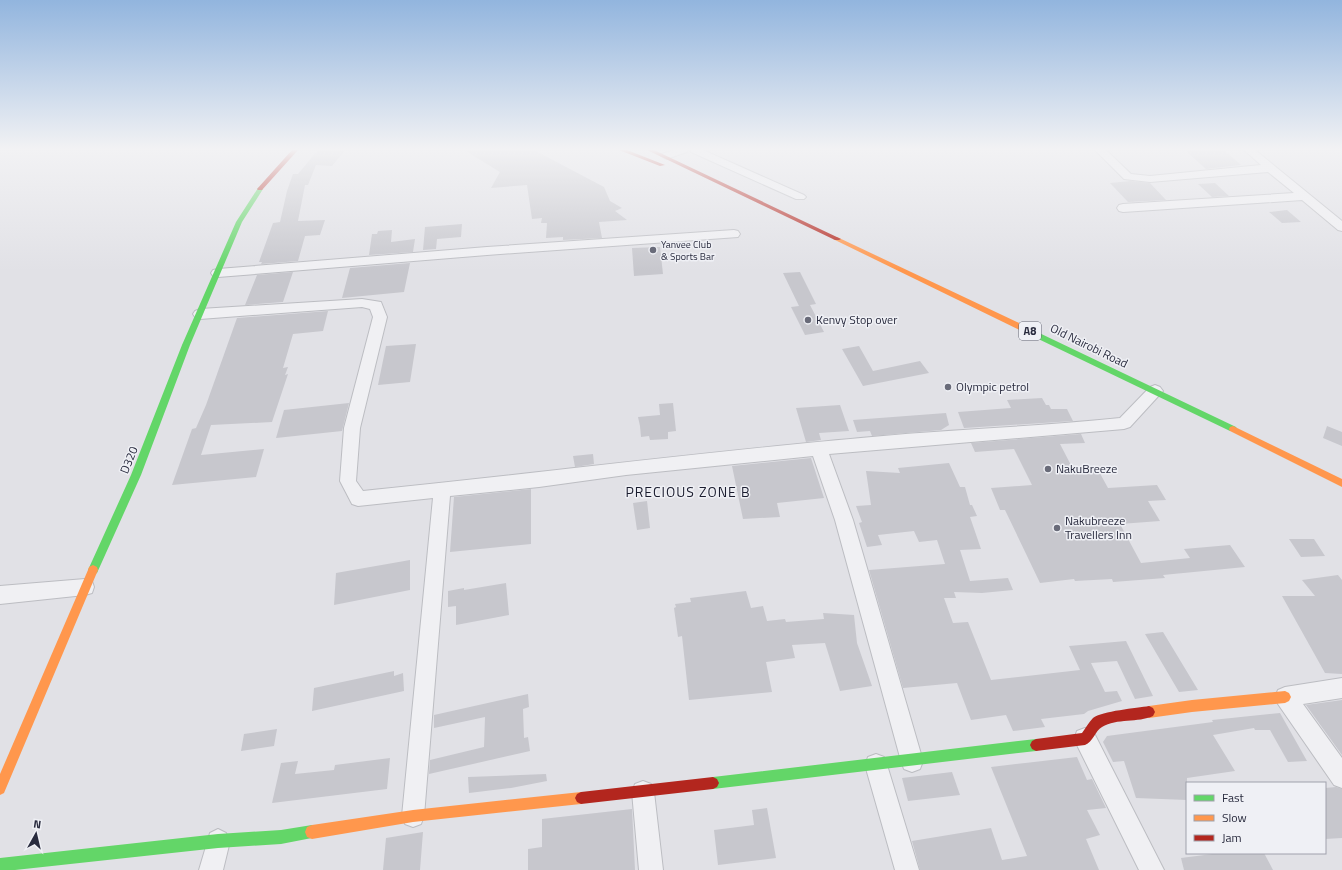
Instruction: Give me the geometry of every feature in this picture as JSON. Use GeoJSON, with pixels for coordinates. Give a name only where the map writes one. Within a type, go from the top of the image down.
{"type":"FeatureCollection","features":[{"type":"Feature","properties":{"kind":"main road","name":"D320"},"geometry":{"type":"LineString","coordinates":[[0,789],[85,587],[136,475],[200,314],[239,222],[259,191]]}},
{"type":"Feature","properties":{"kind":"main road","name":"Old Nairobi Road"},"geometry":{"type":"LineString","coordinates":[[733,191],[825,233],[1155,391],[1342,483]]}},
{"type":"Feature","properties":{"kind":"main road"},"geometry":{"type":"LineString","coordinates":[[0,865],[218,841],[281,837],[413,816],[643,792],[912,761],[1085,739],[1098,722],[1115,717],[1192,706],[1285,697]]}},
{"type":"Feature","properties":{"kind":"street"},"geometry":{"type":"LineString","coordinates":[[784,191],[800,198]]}},
{"type":"Feature","properties":{"kind":"street"},"geometry":{"type":"LineString","coordinates":[[1298,191],[1342,227]]}},
{"type":"Feature","properties":{"kind":"street"},"geometry":{"type":"LineString","coordinates":[[1123,208],[1305,196]]}},
{"type":"Feature","properties":{"kind":"street"},"geometry":{"type":"LineString","coordinates":[[218,273],[495,250],[734,234]]}},
{"type":"Feature","properties":{"kind":"street"},"geometry":{"type":"LineString","coordinates":[[200,314],[362,303],[376,305],[380,317],[352,428],[348,481],[358,499],[539,480],[626,468],[951,436],[1124,423],[1155,391]]}},
{"type":"Feature","properties":{"kind":"street"},"geometry":{"type":"LineString","coordinates":[[819,449],[844,520],[912,761]]}},
{"type":"Feature","properties":{"kind":"street"},"geometry":{"type":"LineString","coordinates":[[413,816],[442,490]]}},
{"type":"Feature","properties":{"kind":"street"},"geometry":{"type":"LineString","coordinates":[[0,595],[85,587]]}},
{"type":"Feature","properties":{"kind":"street"},"geometry":{"type":"LineString","coordinates":[[1342,688],[1285,697],[1342,777]]}},
{"type":"Feature","properties":{"kind":"street"},"geometry":{"type":"LineString","coordinates":[[1085,739],[1152,870]]}},
{"type":"Feature","properties":{"kind":"street"},"geometry":{"type":"LineString","coordinates":[[876,765],[907,870]]}},
{"type":"Feature","properties":{"kind":"street"},"geometry":{"type":"LineString","coordinates":[[643,792],[651,870]]}},
{"type":"Feature","properties":{"kind":"street"},"geometry":{"type":"LineString","coordinates":[[211,870],[218,841]]}},
{"type":"Feature","properties":{"kind":"building"},"geometry":{"type":"Polygon","coordinates":[[[287,191],[304,191],[298,221],[325,220],[320,235],[305,236],[298,261],[261,264],[262,262],[259,262],[273,223],[280,222],[287,191]]]}},
{"type":"Feature","properties":{"kind":"building"},"geometry":{"type":"Polygon","coordinates":[[[528,191],[606,191],[610,201],[622,208],[615,211],[627,220],[599,222],[602,238],[563,240],[563,237],[546,238],[547,223],[541,223],[542,218],[532,219],[528,191]]]}},
{"type":"Feature","properties":{"kind":"building"},"geometry":{"type":"Polygon","coordinates":[[[1117,191],[1157,191],[1166,200],[1128,202],[1117,191]]]}},
{"type":"Feature","properties":{"kind":"building"},"geometry":{"type":"Polygon","coordinates":[[[1205,191],[1223,191],[1229,196],[1212,197],[1205,191]]]}},
{"type":"Feature","properties":{"kind":"building"},"geometry":{"type":"Polygon","coordinates":[[[1287,210],[1301,222],[1282,223],[1269,212],[1287,210]]]}},
{"type":"Feature","properties":{"kind":"building"},"geometry":{"type":"Polygon","coordinates":[[[462,224],[461,237],[437,239],[436,249],[423,250],[425,227],[462,224]]]}},
{"type":"Feature","properties":{"kind":"building"},"geometry":{"type":"Polygon","coordinates":[[[392,230],[391,242],[415,239],[413,252],[369,255],[372,234],[377,234],[378,231],[392,230]]]}},
{"type":"Feature","properties":{"kind":"building"},"geometry":{"type":"Polygon","coordinates":[[[660,247],[663,274],[634,276],[632,248],[660,247]]]}},
{"type":"Feature","properties":{"kind":"building"},"geometry":{"type":"Polygon","coordinates":[[[410,263],[404,292],[342,298],[350,268],[410,263]]]}},
{"type":"Feature","properties":{"kind":"building"},"geometry":{"type":"Polygon","coordinates":[[[293,272],[283,302],[245,305],[257,275],[293,272]]]}},
{"type":"Feature","properties":{"kind":"building","name":"Kenvy Stop over"},"geometry":{"type":"Polygon","coordinates":[[[800,272],[816,304],[810,305],[824,332],[805,335],[791,307],[799,306],[783,273],[800,272]]]}},
{"type":"Feature","properties":{"kind":"building"},"geometry":{"type":"Polygon","coordinates":[[[328,311],[323,331],[293,334],[283,368],[288,367],[285,375],[288,374],[272,422],[211,425],[201,455],[264,449],[256,477],[172,485],[192,429],[196,428],[206,405],[237,318],[328,311]]]}},
{"type":"Feature","properties":{"kind":"building"},"geometry":{"type":"Polygon","coordinates":[[[416,344],[410,382],[378,385],[386,346],[416,344]]]}},
{"type":"Feature","properties":{"kind":"building"},"geometry":{"type":"Polygon","coordinates":[[[859,346],[873,371],[920,361],[929,373],[863,386],[842,349],[859,346]]]}},
{"type":"Feature","properties":{"kind":"building"},"geometry":{"type":"Polygon","coordinates":[[[1042,398],[1046,405],[1049,405],[1051,409],[1067,409],[1073,421],[964,428],[958,412],[1011,408],[1007,400],[1042,398]]]}},
{"type":"Feature","properties":{"kind":"building"},"geometry":{"type":"Polygon","coordinates":[[[349,403],[342,431],[276,438],[284,410],[349,403]]]}},
{"type":"Feature","properties":{"kind":"building"},"geometry":{"type":"Polygon","coordinates":[[[673,403],[676,431],[668,432],[668,439],[650,440],[649,436],[641,437],[638,417],[660,415],[659,404],[673,403]]]}},
{"type":"Feature","properties":{"kind":"building"},"geometry":{"type":"Polygon","coordinates":[[[840,405],[849,431],[819,433],[821,440],[806,442],[796,408],[840,405]]]}},
{"type":"Feature","properties":{"kind":"building"},"geometry":{"type":"Polygon","coordinates":[[[946,413],[949,425],[941,430],[872,436],[870,431],[857,432],[853,420],[946,413]]]}},
{"type":"Feature","properties":{"kind":"building"},"geometry":{"type":"Polygon","coordinates":[[[1327,426],[1342,432],[1342,446],[1323,438],[1327,426]]]}},
{"type":"Feature","properties":{"kind":"building"},"geometry":{"type":"Polygon","coordinates":[[[1081,434],[1085,443],[1060,444],[1073,469],[1097,468],[1108,488],[1157,485],[1166,500],[1148,501],[1160,521],[1120,524],[1141,563],[1190,558],[1184,549],[1230,545],[1245,567],[1163,575],[1165,578],[1113,582],[1112,579],[1075,581],[1074,579],[1040,583],[1005,510],[1000,510],[991,488],[1032,485],[1014,449],[975,452],[971,443],[1081,434]]]}},
{"type":"Feature","properties":{"kind":"building"},"geometry":{"type":"Polygon","coordinates":[[[593,454],[594,464],[575,467],[573,456],[593,454]]]}},
{"type":"Feature","properties":{"kind":"building"},"geometry":{"type":"Polygon","coordinates":[[[811,458],[824,498],[777,503],[780,517],[743,519],[732,466],[811,458]]]}},
{"type":"Feature","properties":{"kind":"building"},"geometry":{"type":"Polygon","coordinates":[[[949,463],[960,487],[965,487],[970,505],[972,505],[977,516],[970,517],[981,549],[960,550],[970,581],[1008,578],[1013,590],[982,593],[954,592],[956,598],[944,598],[953,623],[968,622],[991,680],[1080,670],[1069,646],[1126,641],[1153,696],[1135,699],[1117,661],[1091,663],[1105,692],[1117,691],[1122,701],[1088,711],[1084,714],[1041,719],[1045,727],[1013,731],[1006,715],[971,720],[957,683],[903,688],[869,570],[945,564],[937,540],[919,542],[914,531],[878,535],[882,545],[867,547],[859,523],[862,522],[856,506],[871,505],[866,471],[900,473],[898,468],[949,463]]]}},
{"type":"Feature","properties":{"kind":"building"},"geometry":{"type":"Polygon","coordinates":[[[531,489],[531,544],[450,552],[454,497],[531,489]]]}},
{"type":"Feature","properties":{"kind":"building"},"geometry":{"type":"Polygon","coordinates":[[[647,501],[650,528],[637,530],[633,503],[647,501]]]}},
{"type":"Feature","properties":{"kind":"building"},"geometry":{"type":"Polygon","coordinates":[[[1289,539],[1314,539],[1325,556],[1301,557],[1289,539]]]}},
{"type":"Feature","properties":{"kind":"building"},"geometry":{"type":"Polygon","coordinates":[[[410,560],[410,590],[334,605],[336,573],[410,560]]]}},
{"type":"Feature","properties":{"kind":"building"},"geometry":{"type":"Polygon","coordinates":[[[1338,575],[1342,580],[1342,674],[1325,673],[1282,596],[1315,596],[1302,580],[1338,575]]]}},
{"type":"Feature","properties":{"kind":"building"},"geometry":{"type":"Polygon","coordinates":[[[506,583],[509,615],[456,625],[456,606],[448,607],[448,591],[506,583]]]}},
{"type":"Feature","properties":{"kind":"building"},"geometry":{"type":"Polygon","coordinates":[[[746,591],[751,608],[763,606],[767,621],[785,619],[786,622],[824,619],[823,613],[854,615],[857,643],[872,686],[840,691],[825,643],[792,645],[795,658],[766,662],[772,692],[689,700],[682,636],[678,637],[674,608],[676,607],[675,604],[691,602],[690,598],[746,591]]]}},
{"type":"Feature","properties":{"kind":"building"},"geometry":{"type":"Polygon","coordinates":[[[1163,632],[1198,690],[1179,692],[1145,634],[1163,632]]]}},
{"type":"Feature","properties":{"kind":"building"},"geometry":{"type":"Polygon","coordinates":[[[394,671],[394,676],[403,673],[404,691],[312,711],[314,688],[394,671]]]}},
{"type":"Feature","properties":{"kind":"building"},"geometry":{"type":"Polygon","coordinates":[[[528,694],[529,707],[523,709],[524,738],[528,737],[530,751],[429,774],[430,760],[484,747],[485,717],[434,728],[434,715],[528,694]]]}},
{"type":"Feature","properties":{"kind":"building"},"geometry":{"type":"Polygon","coordinates":[[[1342,700],[1342,755],[1306,705],[1342,700]]]}},
{"type":"Feature","properties":{"kind":"building"},"geometry":{"type":"Polygon","coordinates":[[[1280,713],[1307,761],[1288,762],[1270,730],[1255,730],[1254,728],[1213,735],[1235,771],[1187,778],[1186,800],[1136,798],[1124,761],[1113,762],[1103,742],[1107,736],[1213,722],[1212,720],[1280,713]]]}},
{"type":"Feature","properties":{"kind":"building"},"geometry":{"type":"Polygon","coordinates":[[[277,729],[274,746],[241,751],[244,734],[277,729]]]}},
{"type":"Feature","properties":{"kind":"building"},"geometry":{"type":"Polygon","coordinates":[[[1077,757],[1087,780],[1092,779],[1106,808],[1087,810],[1100,835],[1086,839],[1099,870],[920,870],[912,841],[991,828],[1002,860],[1027,856],[991,767],[1077,757]]]}},
{"type":"Feature","properties":{"kind":"building"},"geometry":{"type":"Polygon","coordinates":[[[390,758],[387,789],[272,803],[281,763],[298,761],[295,774],[334,770],[335,765],[390,758]]]}},
{"type":"Feature","properties":{"kind":"building"},"geometry":{"type":"Polygon","coordinates":[[[952,772],[960,795],[908,801],[902,778],[952,772]]]}},
{"type":"Feature","properties":{"kind":"building"},"geometry":{"type":"Polygon","coordinates":[[[546,774],[547,781],[511,788],[469,793],[468,777],[546,774]]]}},
{"type":"Feature","properties":{"kind":"building"},"geometry":{"type":"Polygon","coordinates":[[[1336,787],[1342,789],[1342,838],[1326,839],[1326,788],[1336,787]]]}},
{"type":"Feature","properties":{"kind":"building"},"geometry":{"type":"Polygon","coordinates":[[[767,808],[776,858],[718,865],[714,830],[754,825],[752,810],[767,808]]]}},
{"type":"Feature","properties":{"kind":"building"},"geometry":{"type":"Polygon","coordinates":[[[632,809],[635,870],[528,870],[528,849],[542,847],[542,819],[632,809]]]}},
{"type":"Feature","properties":{"kind":"building"},"geometry":{"type":"Polygon","coordinates":[[[423,832],[420,870],[383,870],[386,838],[423,832]]]}},
{"type":"Feature","properties":{"kind":"building"},"geometry":{"type":"Polygon","coordinates":[[[1212,854],[1265,854],[1273,870],[1184,870],[1181,858],[1212,854]]]}},
{"type":"Feature","properties":{"kind":"traffic: fast"},"geometry":{"type":"LineString","coordinates":[[93,570],[136,475],[186,345],[239,222],[259,191]]}},
{"type":"Feature","properties":{"kind":"traffic: fast"},"geometry":{"type":"LineString","coordinates":[[1033,333],[1233,429]]}},
{"type":"Feature","properties":{"kind":"traffic: fast"},"geometry":{"type":"LineString","coordinates":[[713,783],[1036,745]]}},
{"type":"Feature","properties":{"kind":"traffic: fast"},"geometry":{"type":"LineString","coordinates":[[0,865],[218,841],[281,837],[312,832]]}},
{"type":"Feature","properties":{"kind":"traffic: slow"},"geometry":{"type":"LineString","coordinates":[[837,239],[1033,333]]}},
{"type":"Feature","properties":{"kind":"traffic: slow"},"geometry":{"type":"LineString","coordinates":[[1233,429],[1342,483]]}},
{"type":"Feature","properties":{"kind":"traffic: slow"},"geometry":{"type":"LineString","coordinates":[[0,789],[93,570]]}},
{"type":"Feature","properties":{"kind":"traffic: slow"},"geometry":{"type":"LineString","coordinates":[[1149,712],[1192,706],[1285,697]]}},
{"type":"Feature","properties":{"kind":"traffic: slow"},"geometry":{"type":"LineString","coordinates":[[312,832],[413,816],[581,798]]}},
{"type":"Feature","properties":{"kind":"traffic: jam"},"geometry":{"type":"LineString","coordinates":[[735,191],[837,239]]}},
{"type":"Feature","properties":{"kind":"traffic: jam"},"geometry":{"type":"LineString","coordinates":[[1036,745],[1085,739],[1098,722],[1115,717],[1149,712]]}},
{"type":"Feature","properties":{"kind":"traffic: jam"},"geometry":{"type":"LineString","coordinates":[[581,798],[713,783]]}},
{"type":"Feature","properties":{"kind":"place","name":"Yanvee Club & Sports Bar"},"geometry":{"type":"Point","coordinates":[653,250]}},
{"type":"Feature","properties":{"kind":"place","name":"Kenvy Stop over"},"geometry":{"type":"Point","coordinates":[808,320]}},
{"type":"Feature","properties":{"kind":"place","name":"Olympic petrol"},"geometry":{"type":"Point","coordinates":[948,387]}},
{"type":"Feature","properties":{"kind":"place","name":"NakuBreeze"},"geometry":{"type":"Point","coordinates":[1048,469]}},
{"type":"Feature","properties":{"kind":"place","name":"Nakubreeze Travellers Inn"},"geometry":{"type":"Point","coordinates":[1057,528]}},
{"type":"Feature","properties":{"kind":"district","name":"PRECIOUS ZONE B"},"geometry":{"type":"Point","coordinates":[688,492]}}]}
